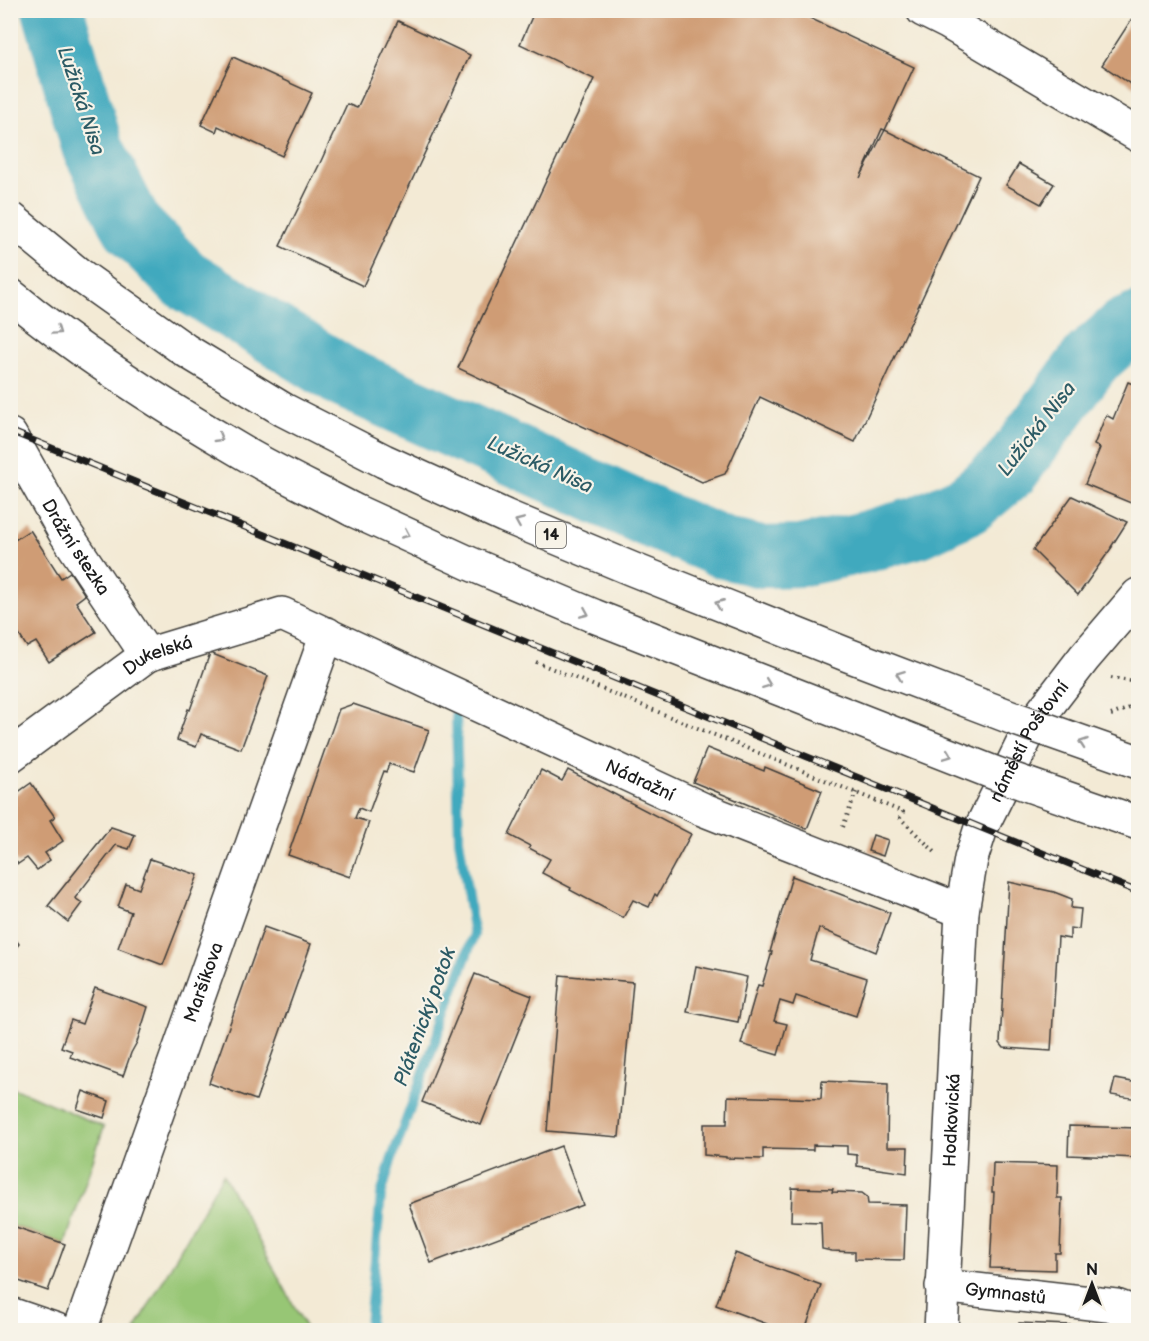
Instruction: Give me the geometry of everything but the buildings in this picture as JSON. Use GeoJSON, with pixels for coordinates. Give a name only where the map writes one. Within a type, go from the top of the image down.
{"type":"FeatureCollection","features":[{"type":"Feature","properties":{"kind":"main road"},"geometry":{"type":"LineString","coordinates":[[940,15],[1138,135]]}},
{"type":"Feature","properties":{"kind":"main road","name":"14"},"geometry":{"type":"LineString","coordinates":[[10,218],[78,274],[185,350],[284,410],[384,460],[505,516],[686,591],[1016,719],[1138,762]]}},
{"type":"Feature","properties":{"kind":"main road"},"geometry":{"type":"LineString","coordinates":[[10,295],[40,320],[151,398],[246,454],[353,510],[594,616],[998,774],[1138,823]]}},
{"type":"Feature","properties":{"kind":"main road","name":"Drážní stezka"},"geometry":{"type":"LineString","coordinates":[[10,435],[64,531],[147,655]]}},
{"type":"Feature","properties":{"kind":"main road","name":"náměstí Poštovní"},"geometry":{"type":"LineString","coordinates":[[962,911],[971,859],[981,828],[1030,727],[1084,658],[1138,595]]}},
{"type":"Feature","properties":{"kind":"main road","name":"Dukelská"},"geometry":{"type":"LineString","coordinates":[[10,756],[147,655],[282,614],[327,634]]}},
{"type":"Feature","properties":{"kind":"main road","name":"Nádražní"},"geometry":{"type":"LineString","coordinates":[[327,634],[702,809],[962,911]]}},
{"type":"Feature","properties":{"kind":"main road","name":"Maršíkova"},"geometry":{"type":"LineString","coordinates":[[80,1330],[327,634]]}},
{"type":"Feature","properties":{"kind":"main road","name":"Hodkovická"},"geometry":{"type":"LineString","coordinates":[[941,1330],[962,911]]}},
{"type":"Feature","properties":{"kind":"main road","name":"Gymnastů"},"geometry":{"type":"LineString","coordinates":[[942,1286],[1116,1306],[1138,1314]]}},
{"type":"Feature","properties":{"kind":"main road"},"geometry":{"type":"LineString","coordinates":[[10,1314],[57,1330]]}},
{"type":"Feature","properties":{"kind":"path"},"geometry":{"type":"LineString","coordinates":[[536,662],[903,812],[900,818],[937,854]]}},
{"type":"Feature","properties":{"kind":"path"},"geometry":{"type":"LineString","coordinates":[[1108,681],[1111,677],[1138,682]]}},
{"type":"Feature","properties":{"kind":"path"},"geometry":{"type":"LineString","coordinates":[[842,829],[856,792]]}},
{"type":"Feature","properties":{"kind":"green space"},"geometry":{"type":"Polygon","coordinates":[[[11,1088],[104,1127],[65,1244],[11,1225],[11,1088]]]}},
{"type":"Feature","properties":{"kind":"green space"},"geometry":{"type":"Polygon","coordinates":[[[223,1174],[307,1330],[135,1330],[223,1174]]]}},
{"type":"Feature","properties":{"kind":"waterway","name":"Lužická Nisa"},"geometry":{"type":"LineString","coordinates":[[53,10],[92,146],[132,226],[183,278],[343,377],[652,518],[724,548],[761,557],[800,556],[861,543],[919,527],[968,504],[1009,470],[1091,359],[1126,328],[1138,323]]}},
{"type":"Feature","properties":{"kind":"waterway","name":"Plátenický potok"},"geometry":{"type":"LineString","coordinates":[[367,1330],[381,1195],[391,1161],[474,935],[459,839],[456,710]]}},
{"type":"Feature","properties":{"kind":"railway"},"geometry":{"type":"LineString","coordinates":[[10,431],[1138,892]]}}]}
